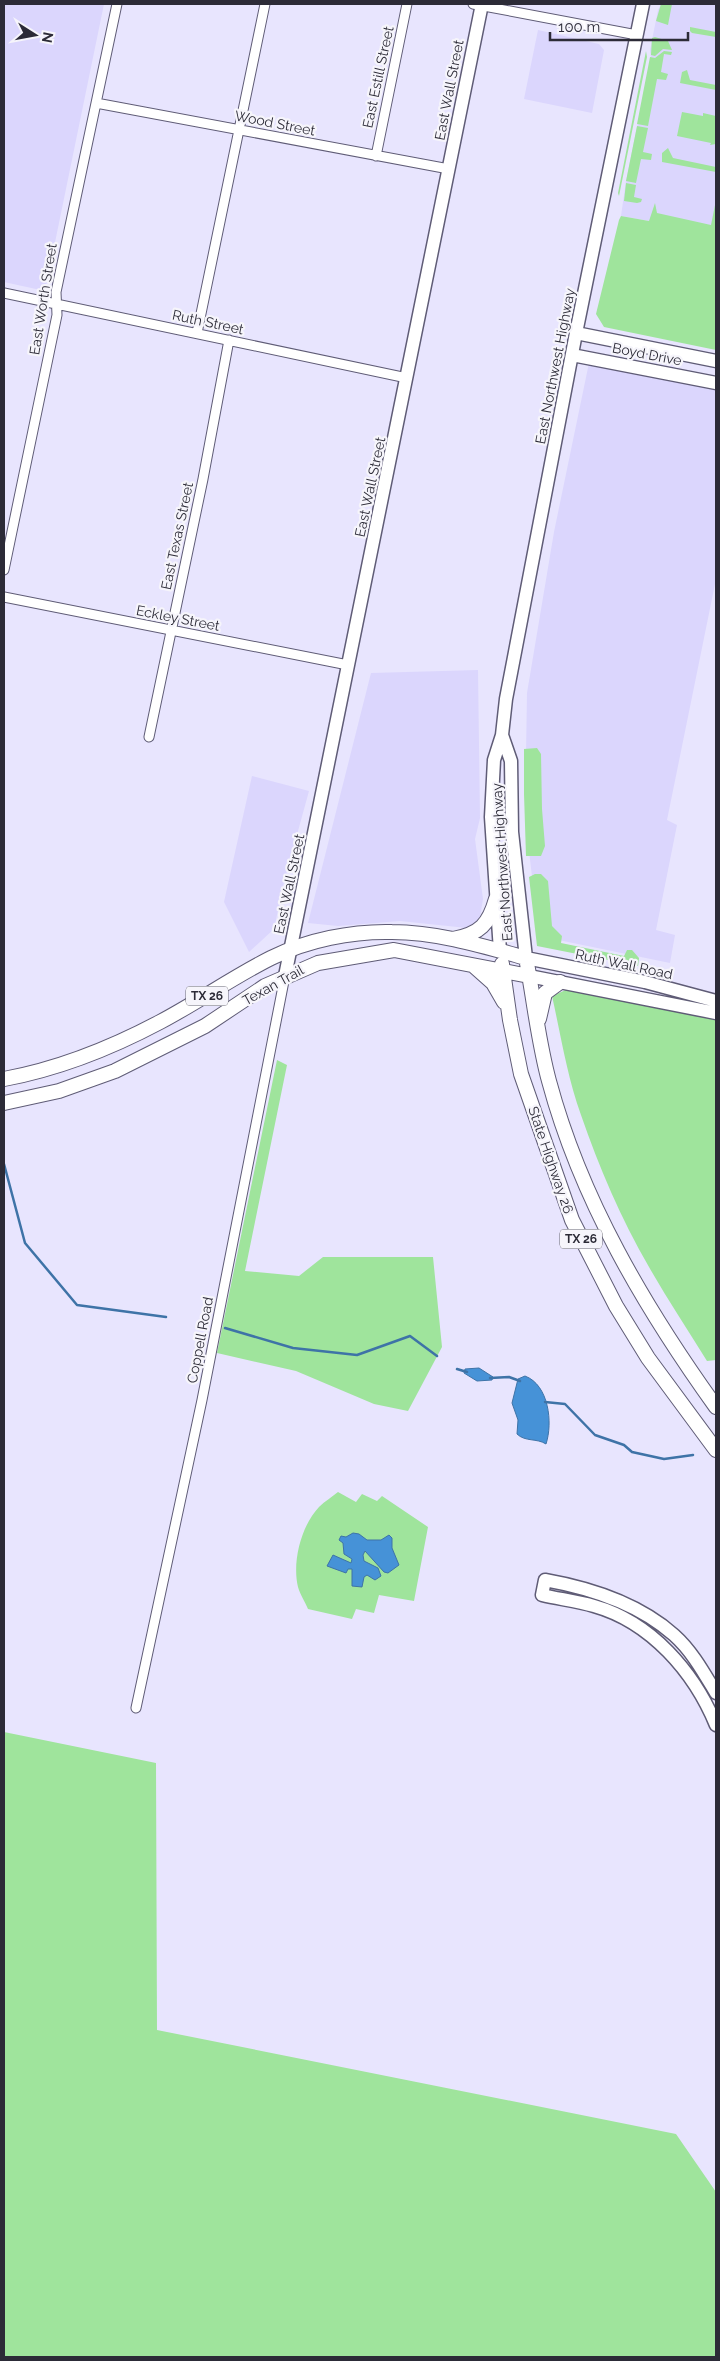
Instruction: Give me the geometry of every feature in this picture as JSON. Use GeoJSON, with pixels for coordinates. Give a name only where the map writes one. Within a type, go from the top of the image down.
{"type":"FeatureCollection","features":[{"type":"Feature","properties":{"kind":"main road"},"geometry":{"type":"LineString","coordinates":[[452,939],[479,930],[491,916],[496,899]]}},
{"type":"Feature","properties":{"kind":"main road","name":"Texan Trail"},"geometry":{"type":"LineString","coordinates":[[4,1079],[28,1074],[77,1059],[122,1041],[200,1000],[272,957],[316,942],[354,934],[392,932],[452,939],[526,958]]}},
{"type":"Feature","properties":{"kind":"main road","name":"Texan Trail"},"geometry":{"type":"LineString","coordinates":[[4,1104],[60,1090],[115,1071],[204,1026],[265,986],[318,962],[394,950],[530,976]]}},
{"type":"Feature","properties":{"kind":"main road","name":"State Highway 26"},"geometry":{"type":"LineString","coordinates":[[500,951],[510,1020],[522,1074],[572,1220],[616,1306],[648,1358],[716,1450]]}},
{"type":"Feature","properties":{"kind":"main road","name":"State Highway 26"},"geometry":{"type":"LineString","coordinates":[[526,958],[538,1032],[549,1081],[565,1134],[584,1182],[640,1294],[676,1351],[716,1407]]}},
{"type":"Feature","properties":{"kind":"main road","name":"TX 26"},"geometry":{"type":"LineString","coordinates":[[473,965],[493,983],[506,1004],[510,1020]]}},
{"type":"Feature","properties":{"kind":"main road"},"geometry":{"type":"LineString","coordinates":[[538,1032],[545,992],[560,982]]}},
{"type":"Feature","properties":{"kind":"main road"},"geometry":{"type":"LineString","coordinates":[[28,1074],[35,1096]]}},
{"type":"Feature","properties":{"kind":"street","name":"East Worth Street"},"geometry":{"type":"LineString","coordinates":[[4,570],[57,315],[56,292],[116,4]]}},
{"type":"Feature","properties":{"kind":"street"},"geometry":{"type":"LineString","coordinates":[[197,333],[265,4]]}},
{"type":"Feature","properties":{"kind":"street","name":"East Estill Street"},"geometry":{"type":"LineString","coordinates":[[376,156],[407,4]]}},
{"type":"Feature","properties":{"kind":"street"},"geometry":{"type":"LineString","coordinates":[[479,4],[637,35]]}},
{"type":"Feature","properties":{"kind":"street","name":"East Wall Street"},"geometry":{"type":"LineString","coordinates":[[286,976],[407,378],[479,4]]}},
{"type":"Feature","properties":{"kind":"street","name":"East Northwest Highway"},"geometry":{"type":"LineString","coordinates":[[500,951],[491,817],[494,760],[502,735],[506,699],[576,333],[643,4]]}},
{"type":"Feature","properties":{"kind":"street","name":"Wood Street"},"geometry":{"type":"LineString","coordinates":[[96,103],[448,170]]}},
{"type":"Feature","properties":{"kind":"street","name":"Ruth Street"},"geometry":{"type":"LineString","coordinates":[[4,293],[407,378]]}},
{"type":"Feature","properties":{"kind":"street","name":"Boyd Drive"},"geometry":{"type":"LineString","coordinates":[[576,333],[716,361]]}},
{"type":"Feature","properties":{"kind":"street","name":"East Texas Street"},"geometry":{"type":"LineString","coordinates":[[148,737],[172,630],[229,340]]}},
{"type":"Feature","properties":{"kind":"street","name":"Boyd Drive"},"geometry":{"type":"LineString","coordinates":[[572,355],[716,383]]}},
{"type":"Feature","properties":{"kind":"street","name":"Eckley Street"},"geometry":{"type":"LineString","coordinates":[[4,597],[348,665]]}},
{"type":"Feature","properties":{"kind":"street","name":"East Northwest Highway"},"geometry":{"type":"LineString","coordinates":[[502,735],[511,761],[512,832],[526,958]]}},
{"type":"Feature","properties":{"kind":"street","name":"Ruth Wall Road"},"geometry":{"type":"LineString","coordinates":[[526,958],[645,982],[716,1001]]}},
{"type":"Feature","properties":{"kind":"street","name":"Coppell Road"},"geometry":{"type":"LineString","coordinates":[[136,1708],[202,1400],[286,976]]}},
{"type":"Feature","properties":{"kind":"street","name":"Ruth Wall Road"},"geometry":{"type":"LineString","coordinates":[[530,976],[716,1013]]}},
{"type":"Feature","properties":{"kind":"street"},"geometry":{"type":"LineString","coordinates":[[716,1693],[700,1665],[674,1635],[637,1609],[597,1592],[545,1580],[542,1595],[596,1606],[630,1621],[663,1645],[688,1674],[707,1703],[716,1724]]}},
{"type":"Feature","properties":{"kind":"shaded area"},"geometry":{"type":"Polygon","coordinates":[[[4,4],[104,4],[45,291],[4,282],[4,4]]]}},
{"type":"Feature","properties":{"kind":"shaded area"},"geometry":{"type":"Polygon","coordinates":[[[661,4],[716,4],[716,227],[711,225],[649,221],[621,216],[626,181],[651,58],[650,50],[658,10],[661,4]]]}},
{"type":"Feature","properties":{"kind":"shaded area"},"geometry":{"type":"Polygon","coordinates":[[[538,30],[599,44],[604,50],[592,113],[524,99],[538,30]]]}},
{"type":"Feature","properties":{"kind":"shaded area"},"geometry":{"type":"Polygon","coordinates":[[[590,358],[716,383],[716,579],[667,820],[677,825],[656,930],[675,935],[670,963],[539,936],[525,817],[527,693],[554,532],[590,358]]]}},
{"type":"Feature","properties":{"kind":"shaded area"},"geometry":{"type":"Polygon","coordinates":[[[478,670],[480,818],[475,839],[483,899],[480,917],[467,928],[400,921],[338,926],[308,923],[371,673],[478,670]]]}},
{"type":"Feature","properties":{"kind":"shaded area"},"geometry":{"type":"Polygon","coordinates":[[[252,776],[309,791],[284,882],[274,929],[249,952],[224,902],[252,776]]]}},
{"type":"Feature","properties":{"kind":"green space"},"geometry":{"type":"Polygon","coordinates":[[[661,4],[672,4],[668,25],[656,21],[661,4]]]}},
{"type":"Feature","properties":{"kind":"green space"},"geometry":{"type":"Polygon","coordinates":[[[690,27],[716,32],[716,37],[692,33],[690,27]]]}},
{"type":"Feature","properties":{"kind":"green space"},"geometry":{"type":"Polygon","coordinates":[[[655,37],[668,41],[672,50],[663,49],[655,56],[651,55],[652,38],[655,37]]]}},
{"type":"Feature","properties":{"kind":"green space"},"geometry":{"type":"Polygon","coordinates":[[[646,51],[647,57],[619,196],[618,193],[646,51]]]}},
{"type":"Feature","properties":{"kind":"green space"},"geometry":{"type":"Polygon","coordinates":[[[664,51],[672,52],[671,55],[664,54],[661,72],[668,74],[666,80],[657,79],[648,126],[637,124],[650,57],[655,58],[664,51]]]}},
{"type":"Feature","properties":{"kind":"green space"},"geometry":{"type":"Polygon","coordinates":[[[687,70],[690,80],[716,85],[716,90],[680,83],[682,72],[687,70]]]}},
{"type":"Feature","properties":{"kind":"green space"},"geometry":{"type":"Polygon","coordinates":[[[682,112],[703,116],[703,113],[716,116],[716,144],[710,145],[711,143],[677,136],[682,112]]]}},
{"type":"Feature","properties":{"kind":"green space"},"geometry":{"type":"Polygon","coordinates":[[[637,126],[648,128],[643,152],[652,154],[651,160],[641,159],[636,183],[626,181],[637,126]]]}},
{"type":"Feature","properties":{"kind":"green space"},"geometry":{"type":"Polygon","coordinates":[[[668,148],[673,158],[716,167],[716,172],[662,162],[662,153],[668,148]]]}},
{"type":"Feature","properties":{"kind":"green space"},"geometry":{"type":"Polygon","coordinates":[[[626,183],[636,185],[634,197],[642,199],[641,202],[624,201],[626,183]]]}},
{"type":"Feature","properties":{"kind":"green space"},"geometry":{"type":"Polygon","coordinates":[[[716,200],[716,350],[604,327],[596,314],[621,216],[649,221],[655,203],[657,213],[711,225],[716,200]]]}},
{"type":"Feature","properties":{"kind":"green space"},"geometry":{"type":"Polygon","coordinates":[[[537,748],[541,754],[545,846],[541,856],[526,856],[524,749],[537,748]]]}},
{"type":"Feature","properties":{"kind":"green space"},"geometry":{"type":"Polygon","coordinates":[[[541,874],[548,881],[552,926],[562,936],[561,943],[624,956],[627,950],[632,950],[639,958],[638,966],[537,946],[529,877],[541,874]]]}},
{"type":"Feature","properties":{"kind":"green space"},"geometry":{"type":"Polygon","coordinates":[[[568,989],[716,1020],[716,1360],[707,1361],[656,1279],[620,1212],[595,1154],[572,1086],[552,996],[568,989]]]}},
{"type":"Feature","properties":{"kind":"green space"},"geometry":{"type":"Polygon","coordinates":[[[277,1060],[287,1065],[245,1271],[299,1276],[323,1257],[433,1257],[442,1347],[408,1411],[374,1404],[296,1371],[217,1353],[277,1060]]]}},
{"type":"Feature","properties":{"kind":"green space"},"geometry":{"type":"Polygon","coordinates":[[[338,1492],[356,1502],[362,1494],[377,1501],[382,1496],[428,1527],[414,1601],[379,1595],[374,1613],[356,1609],[352,1619],[308,1609],[299,1590],[296,1577],[297,1556],[307,1524],[321,1505],[338,1492]]]}},
{"type":"Feature","properties":{"kind":"green space"},"geometry":{"type":"Polygon","coordinates":[[[4,1732],[156,1763],[157,2030],[676,2134],[716,2192],[716,2357],[4,2357],[4,1732]]]}},
{"type":"Feature","properties":{"kind":"water"},"geometry":{"type":"Polygon","coordinates":[[[479,1368],[493,1377],[492,1380],[477,1381],[464,1373],[465,1369],[479,1368]]]}},
{"type":"Feature","properties":{"kind":"water"},"geometry":{"type":"Polygon","coordinates":[[[525,1376],[539,1387],[544,1396],[549,1416],[546,1444],[517,1434],[518,1420],[512,1403],[518,1379],[525,1376]]]}},
{"type":"Feature","properties":{"kind":"water"},"geometry":{"type":"Polygon","coordinates":[[[353,1533],[359,1534],[367,1540],[381,1540],[389,1535],[392,1538],[392,1548],[399,1565],[388,1573],[384,1572],[365,1551],[363,1555],[364,1561],[378,1568],[381,1576],[375,1580],[367,1575],[364,1577],[362,1587],[352,1586],[352,1569],[348,1569],[346,1573],[327,1566],[333,1555],[351,1563],[352,1559],[344,1554],[343,1543],[339,1540],[341,1536],[346,1537],[353,1533]]]}},
{"type":"Feature","properties":{"kind":"waterway"},"geometry":{"type":"LineString","coordinates":[[4,1164],[25,1243],[77,1305],[166,1317]]}},
{"type":"Feature","properties":{"kind":"waterway"},"geometry":{"type":"LineString","coordinates":[[225,1328],[293,1348],[357,1355],[410,1336],[437,1356]]}},
{"type":"Feature","properties":{"kind":"waterway"},"geometry":{"type":"LineString","coordinates":[[457,1369],[467,1372]]}},
{"type":"Feature","properties":{"kind":"waterway"},"geometry":{"type":"LineString","coordinates":[[490,1378],[509,1377],[520,1381]]}},
{"type":"Feature","properties":{"kind":"waterway"},"geometry":{"type":"LineString","coordinates":[[545,1402],[565,1404],[595,1435],[624,1445],[632,1452],[664,1459],[693,1455]]}}]}
